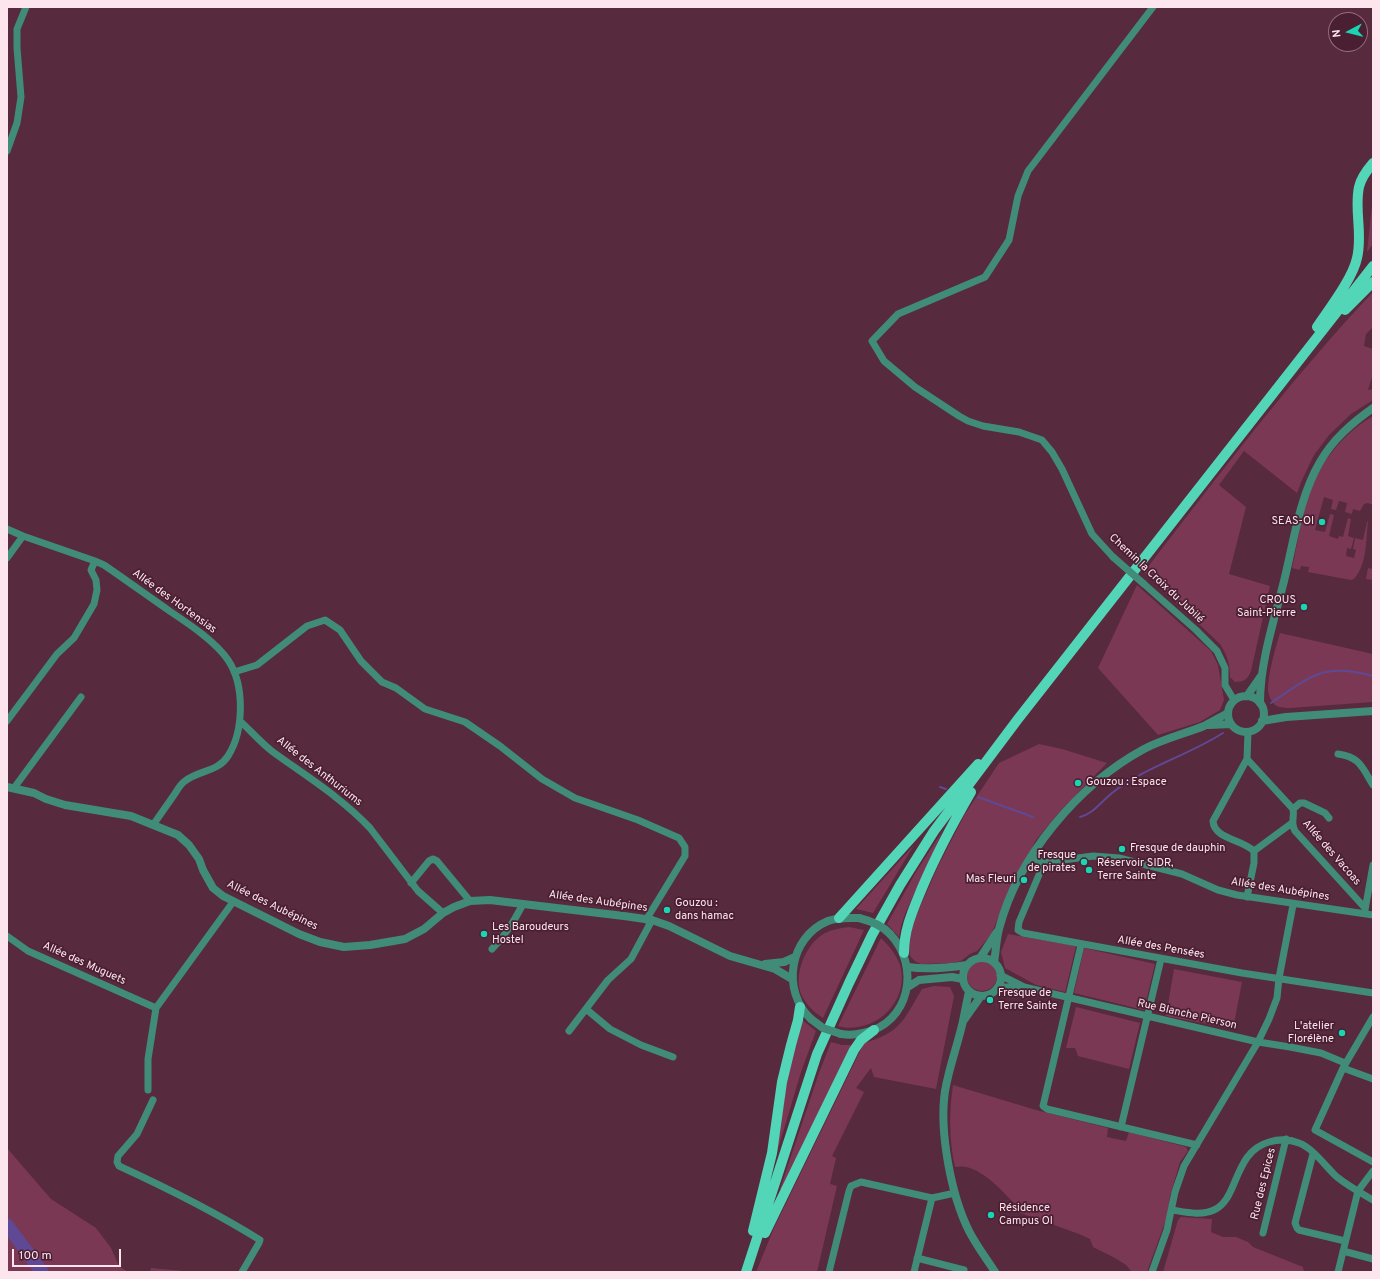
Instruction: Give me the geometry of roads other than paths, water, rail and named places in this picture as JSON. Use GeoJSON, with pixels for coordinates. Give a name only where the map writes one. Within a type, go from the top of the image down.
{"type":"FeatureCollection","features":[{"type":"Feature","properties":{"kind":"main road"},"geometry":{"type":"LineString","coordinates":[[1288,374],[1350,275],[1357,260],[1360,246],[1358,200],[1359,186],[1363,176],[1373,163]]}},
{"type":"Feature","properties":{"kind":"main road"},"geometry":{"type":"LineString","coordinates":[[745,1272],[817,1054],[872,935],[900,885],[934,831],[1018,719],[1373,266]]}},
{"type":"Feature","properties":{"kind":"main road"},"geometry":{"type":"LineString","coordinates":[[1288,374],[1341,314],[1373,282]]}},
{"type":"Feature","properties":{"kind":"main road"},"geometry":{"type":"LineString","coordinates":[[839,918],[1018,719]]}},
{"type":"Feature","properties":{"kind":"main road"},"geometry":{"type":"LineString","coordinates":[[904,953],[904,941],[907,924],[933,863],[960,810],[990,757]]}},
{"type":"Feature","properties":{"kind":"main road"},"geometry":{"type":"LineString","coordinates":[[745,1272],[772,1153],[782,1082],[790,1045],[798,1020],[800,1006]]}},
{"type":"Feature","properties":{"kind":"main road"},"geometry":{"type":"LineString","coordinates":[[750,1272],[768,1225],[854,1050],[861,1040],[874,1030]]}},
{"type":"Feature","properties":{"kind":"street"},"geometry":{"type":"LineString","coordinates":[[7,151],[17,122],[21,97],[17,29],[26,7]]}},
{"type":"Feature","properties":{"kind":"street","name":"Chemin la Croix du Jubilé"},"geometry":{"type":"LineString","coordinates":[[1153,7],[1028,171],[1018,196],[1009,240],[985,277],[898,314],[872,341],[884,361],[915,387],[959,416],[983,426],[1019,432],[1042,440],[1052,452],[1062,469],[1092,534],[1112,557],[1196,630],[1217,651],[1225,668],[1225,685],[1234,700]]}},
{"type":"Feature","properties":{"kind":"street"},"geometry":{"type":"LineString","coordinates":[[1286,717],[1270,713],[1262,706],[1254,698],[1247,696],[1242,696],[1234,700],[1228,713],[1231,724],[1237,729],[1248,732],[1257,728],[1262,721],[1262,706],[1261,675],[1298,521],[1309,483],[1320,461],[1336,439],[1357,419],[1373,408]]}},
{"type":"Feature","properties":{"kind":"street","name":"Allée des Hortensias"},"geometry":{"type":"LineString","coordinates":[[7,529],[95,561],[114,572],[194,628],[218,648],[228,660],[234,672],[240,696],[240,721],[237,738],[228,756],[214,769],[203,771],[184,782],[153,825]]}},
{"type":"Feature","properties":{"kind":"street"},"geometry":{"type":"LineString","coordinates":[[7,558],[24,536]]}},
{"type":"Feature","properties":{"kind":"street"},"geometry":{"type":"LineString","coordinates":[[7,721],[57,654],[74,638],[94,604],[97,590],[96,580],[91,570],[95,561]]}},
{"type":"Feature","properties":{"kind":"street"},"geometry":{"type":"LineString","coordinates":[[234,672],[257,665],[307,626],[325,620],[340,630],[361,661],[382,682],[396,688],[425,709],[465,722],[500,746],[542,779],[575,798],[638,820],[679,838],[685,847],[685,856],[649,920],[631,959],[608,980],[569,1031]]}},
{"type":"Feature","properties":{"kind":"street"},"geometry":{"type":"LineString","coordinates":[[1247,696],[1261,675]]}},
{"type":"Feature","properties":{"kind":"street"},"geometry":{"type":"LineString","coordinates":[[10,788],[81,697]]}},
{"type":"Feature","properties":{"kind":"street"},"geometry":{"type":"LineString","coordinates":[[1262,721],[1286,717],[1373,711]]}},
{"type":"Feature","properties":{"kind":"street"},"geometry":{"type":"LineString","coordinates":[[994,962],[999,930],[1012,895],[1031,857],[1043,838],[1060,817],[1108,772],[1131,757],[1157,743],[1204,725],[1228,713]]}},
{"type":"Feature","properties":{"kind":"street","name":"Allée des Anthuriums"},"geometry":{"type":"LineString","coordinates":[[240,721],[272,751],[334,796],[362,820],[370,828],[422,896],[443,913]]}},
{"type":"Feature","properties":{"kind":"street"},"geometry":{"type":"LineString","coordinates":[[1204,725],[1231,724]]}},
{"type":"Feature","properties":{"kind":"street"},"geometry":{"type":"LineString","coordinates":[[1248,732],[1247,759],[1213,821],[1213,826],[1219,833],[1242,843],[1254,851]]}},
{"type":"Feature","properties":{"kind":"street"},"geometry":{"type":"LineString","coordinates":[[1338,754],[1349,756],[1358,762],[1373,784]]}},
{"type":"Feature","properties":{"kind":"street"},"geometry":{"type":"LineString","coordinates":[[1247,759],[1293,809],[1300,803],[1304,803],[1325,813],[1329,818]]}},
{"type":"Feature","properties":{"kind":"street","name":"Allée des Aubépines"},"geometry":{"type":"LineString","coordinates":[[10,788],[34,793],[46,799],[65,805],[132,816],[178,836],[189,845],[199,858],[203,870],[213,888],[223,896],[299,934],[320,942],[344,947],[370,946],[405,939],[424,929],[443,913],[454,907],[470,901],[490,900],[576,909],[649,920],[669,926],[730,956],[775,969],[792,979]]}},
{"type":"Feature","properties":{"kind":"street","name":"Allée des Vacoas"},"geometry":{"type":"LineString","coordinates":[[1293,809],[1294,813],[1292,823],[1295,831],[1364,911]]}},
{"type":"Feature","properties":{"kind":"street"},"geometry":{"type":"LineString","coordinates":[[1254,851],[1292,823]]}},
{"type":"Feature","properties":{"kind":"street"},"geometry":{"type":"LineString","coordinates":[[1247,897],[1254,863],[1254,851]]}},
{"type":"Feature","properties":{"kind":"street","name":"Allée des Aubépines"},"geometry":{"type":"LineString","coordinates":[[1044,863],[1093,856],[1119,858],[1182,874],[1218,890],[1237,895],[1293,904],[1364,911],[1373,915]]}},
{"type":"Feature","properties":{"kind":"street"},"geometry":{"type":"LineString","coordinates":[[1031,857],[1044,863]]}},
{"type":"Feature","properties":{"kind":"street"},"geometry":{"type":"LineString","coordinates":[[411,883],[428,861],[433,859],[437,861],[470,901]]}},
{"type":"Feature","properties":{"kind":"street","name":"Allée des Pensées"},"geometry":{"type":"LineString","coordinates":[[1044,863],[1019,922],[1018,930],[1023,933],[1242,974],[1279,978],[1373,993]]}},
{"type":"Feature","properties":{"kind":"street"},"geometry":{"type":"LineString","coordinates":[[1364,911],[1373,865]]}},
{"type":"Feature","properties":{"kind":"street"},"geometry":{"type":"LineString","coordinates":[[148,1090],[148,1059],[156,1008],[234,902]]}},
{"type":"Feature","properties":{"kind":"street"},"geometry":{"type":"LineString","coordinates":[[492,948],[501,940],[512,926],[523,904]]}},
{"type":"Feature","properties":{"kind":"street"},"geometry":{"type":"LineString","coordinates":[[1152,1272],[1168,1230],[1180,1176],[1258,1042],[1269,1019],[1277,998],[1279,978],[1293,904]]}},
{"type":"Feature","properties":{"kind":"street"},"geometry":{"type":"LineString","coordinates":[[839,918],[859,918],[870,921],[882,927],[896,939],[904,953],[908,967],[908,987],[899,1008],[892,1017],[874,1030],[854,1035],[841,1034],[823,1028],[810,1019],[800,1006],[794,994],[792,979],[795,956],[800,945],[807,936],[817,928],[839,918]]}},
{"type":"Feature","properties":{"kind":"street"},"geometry":{"type":"LineString","coordinates":[[980,958],[999,930]]}},
{"type":"Feature","properties":{"kind":"street","name":"Allée des Muguets"},"geometry":{"type":"LineString","coordinates":[[7,936],[28,952],[156,1008]]}},
{"type":"Feature","properties":{"kind":"street"},"geometry":{"type":"LineString","coordinates":[[1081,944],[1043,1106],[1121,1127],[1197,1145]]}},
{"type":"Feature","properties":{"kind":"street","name":"Allée des Aubépines"},"geometry":{"type":"LineString","coordinates":[[759,965],[784,962],[795,956]]}},
{"type":"Feature","properties":{"kind":"street"},"geometry":{"type":"LineString","coordinates":[[980,958],[985,958],[994,962],[999,970],[1000,981],[994,992],[981,996],[969,991],[966,988],[963,979],[963,974],[967,965],[971,961],[980,958]]}},
{"type":"Feature","properties":{"kind":"street"},"geometry":{"type":"LineString","coordinates":[[1121,1127],[1161,959]]}},
{"type":"Feature","properties":{"kind":"street"},"geometry":{"type":"LineString","coordinates":[[908,967],[922,969],[967,965]]}},
{"type":"Feature","properties":{"kind":"street","name":"Rue Blanche Pierson"},"geometry":{"type":"LineString","coordinates":[[1000,975],[1024,987],[1068,998],[1258,1042],[1321,1053],[1344,1066],[1373,1079]]}},
{"type":"Feature","properties":{"kind":"street"},"geometry":{"type":"LineString","coordinates":[[908,987],[919,980],[925,979],[952,977],[963,979]]}},
{"type":"Feature","properties":{"kind":"street","name":"Rue Blanche Pierson"},"geometry":{"type":"LineString","coordinates":[[998,987],[1024,987]]}},
{"type":"Feature","properties":{"kind":"street"},"geometry":{"type":"LineString","coordinates":[[969,991],[963,1022],[949,1072],[945,1093],[944,1128],[955,1193],[969,1230],[995,1272]]}},
{"type":"Feature","properties":{"kind":"street"},"geometry":{"type":"LineString","coordinates":[[963,1022],[981,996]]}},
{"type":"Feature","properties":{"kind":"street"},"geometry":{"type":"LineString","coordinates":[[586,1009],[610,1029],[641,1045],[673,1057]]}},
{"type":"Feature","properties":{"kind":"street"},"geometry":{"type":"LineString","coordinates":[[1373,1017],[1344,1066],[1316,1130],[1373,1162]]}},
{"type":"Feature","properties":{"kind":"street"},"geometry":{"type":"LineString","coordinates":[[154,1100],[137,1134],[118,1156],[117,1162],[119,1166],[160,1185],[260,1240],[242,1272]]}},
{"type":"Feature","properties":{"kind":"street"},"geometry":{"type":"LineString","coordinates":[[1172,1210],[1201,1213],[1215,1210],[1225,1200],[1243,1164],[1254,1149],[1264,1143],[1274,1140],[1286,1140],[1300,1143],[1338,1178],[1373,1200]]}},
{"type":"Feature","properties":{"kind":"street","name":"Rue des Epices"},"geometry":{"type":"LineString","coordinates":[[1263,1233],[1286,1140]]}},
{"type":"Feature","properties":{"kind":"street"},"geometry":{"type":"LineString","coordinates":[[1313,1154],[1296,1228],[1299,1230],[1345,1240]]}},
{"type":"Feature","properties":{"kind":"street"},"geometry":{"type":"LineString","coordinates":[[1338,1272],[1358,1191],[1373,1171]]}},
{"type":"Feature","properties":{"kind":"street"},"geometry":{"type":"LineString","coordinates":[[828,1272],[851,1186],[860,1182],[932,1198],[955,1193]]}},
{"type":"Feature","properties":{"kind":"street"},"geometry":{"type":"LineString","coordinates":[[914,1272],[932,1198]]}},
{"type":"Feature","properties":{"kind":"street"},"geometry":{"type":"LineString","coordinates":[[1343,1251],[1373,1259]]}},
{"type":"Feature","properties":{"kind":"street"},"geometry":{"type":"LineString","coordinates":[[917,1258],[964,1270]]}},
{"type":"Feature","properties":{"kind":"waterway"},"geometry":{"type":"LineString","coordinates":[[1271,703],[1297,685],[1318,674],[1329,671],[1356,672],[1373,676]]}},
{"type":"Feature","properties":{"kind":"waterway"},"geometry":{"type":"LineString","coordinates":[[1080,817],[1089,813],[1112,793],[1138,776],[1223,733]]}},
{"type":"Feature","properties":{"kind":"waterway"},"geometry":{"type":"LineString","coordinates":[[940,787],[946,789]]}},
{"type":"Feature","properties":{"kind":"waterway"},"geometry":{"type":"LineString","coordinates":[[978,797],[1033,817]]}},
{"type":"Feature","properties":{"kind":"waterway"},"geometry":{"type":"LineString","coordinates":[[7,1225],[42,1272]]}},
{"type":"Feature","properties":{"kind":"place","name":"SEAS-OI"},"geometry":{"type":"Point","coordinates":[1322,522]}},
{"type":"Feature","properties":{"kind":"place","name":"CROUS Saint-Pierre"},"geometry":{"type":"Point","coordinates":[1304,607]}},
{"type":"Feature","properties":{"kind":"place","name":"Gouzou : Espace"},"geometry":{"type":"Point","coordinates":[1078,783]}},
{"type":"Feature","properties":{"kind":"place","name":"Fresque de dauphin"},"geometry":{"type":"Point","coordinates":[1122,849]}},
{"type":"Feature","properties":{"kind":"place","name":"Fresque de pirates"},"geometry":{"type":"Point","coordinates":[1084,862]}},
{"type":"Feature","properties":{"kind":"place","name":"Réservoir SIDR, Terre Sainte"},"geometry":{"type":"Point","coordinates":[1089,870]}},
{"type":"Feature","properties":{"kind":"place","name":"Mas Fleuri"},"geometry":{"type":"Point","coordinates":[1024,880]}},
{"type":"Feature","properties":{"kind":"place","name":"Gouzou : dans hamac"},"geometry":{"type":"Point","coordinates":[667,910]}},
{"type":"Feature","properties":{"kind":"place","name":"Les Baroudeurs Hostel"},"geometry":{"type":"Point","coordinates":[484,934]}},
{"type":"Feature","properties":{"kind":"place","name":"Fresque de Terre Sainte"},"geometry":{"type":"Point","coordinates":[990,1000]}},
{"type":"Feature","properties":{"kind":"place","name":"L'atelier Florélène"},"geometry":{"type":"Point","coordinates":[1342,1033]}},
{"type":"Feature","properties":{"kind":"place","name":"Résidence Campus OI"},"geometry":{"type":"Point","coordinates":[991,1215]}}]}
